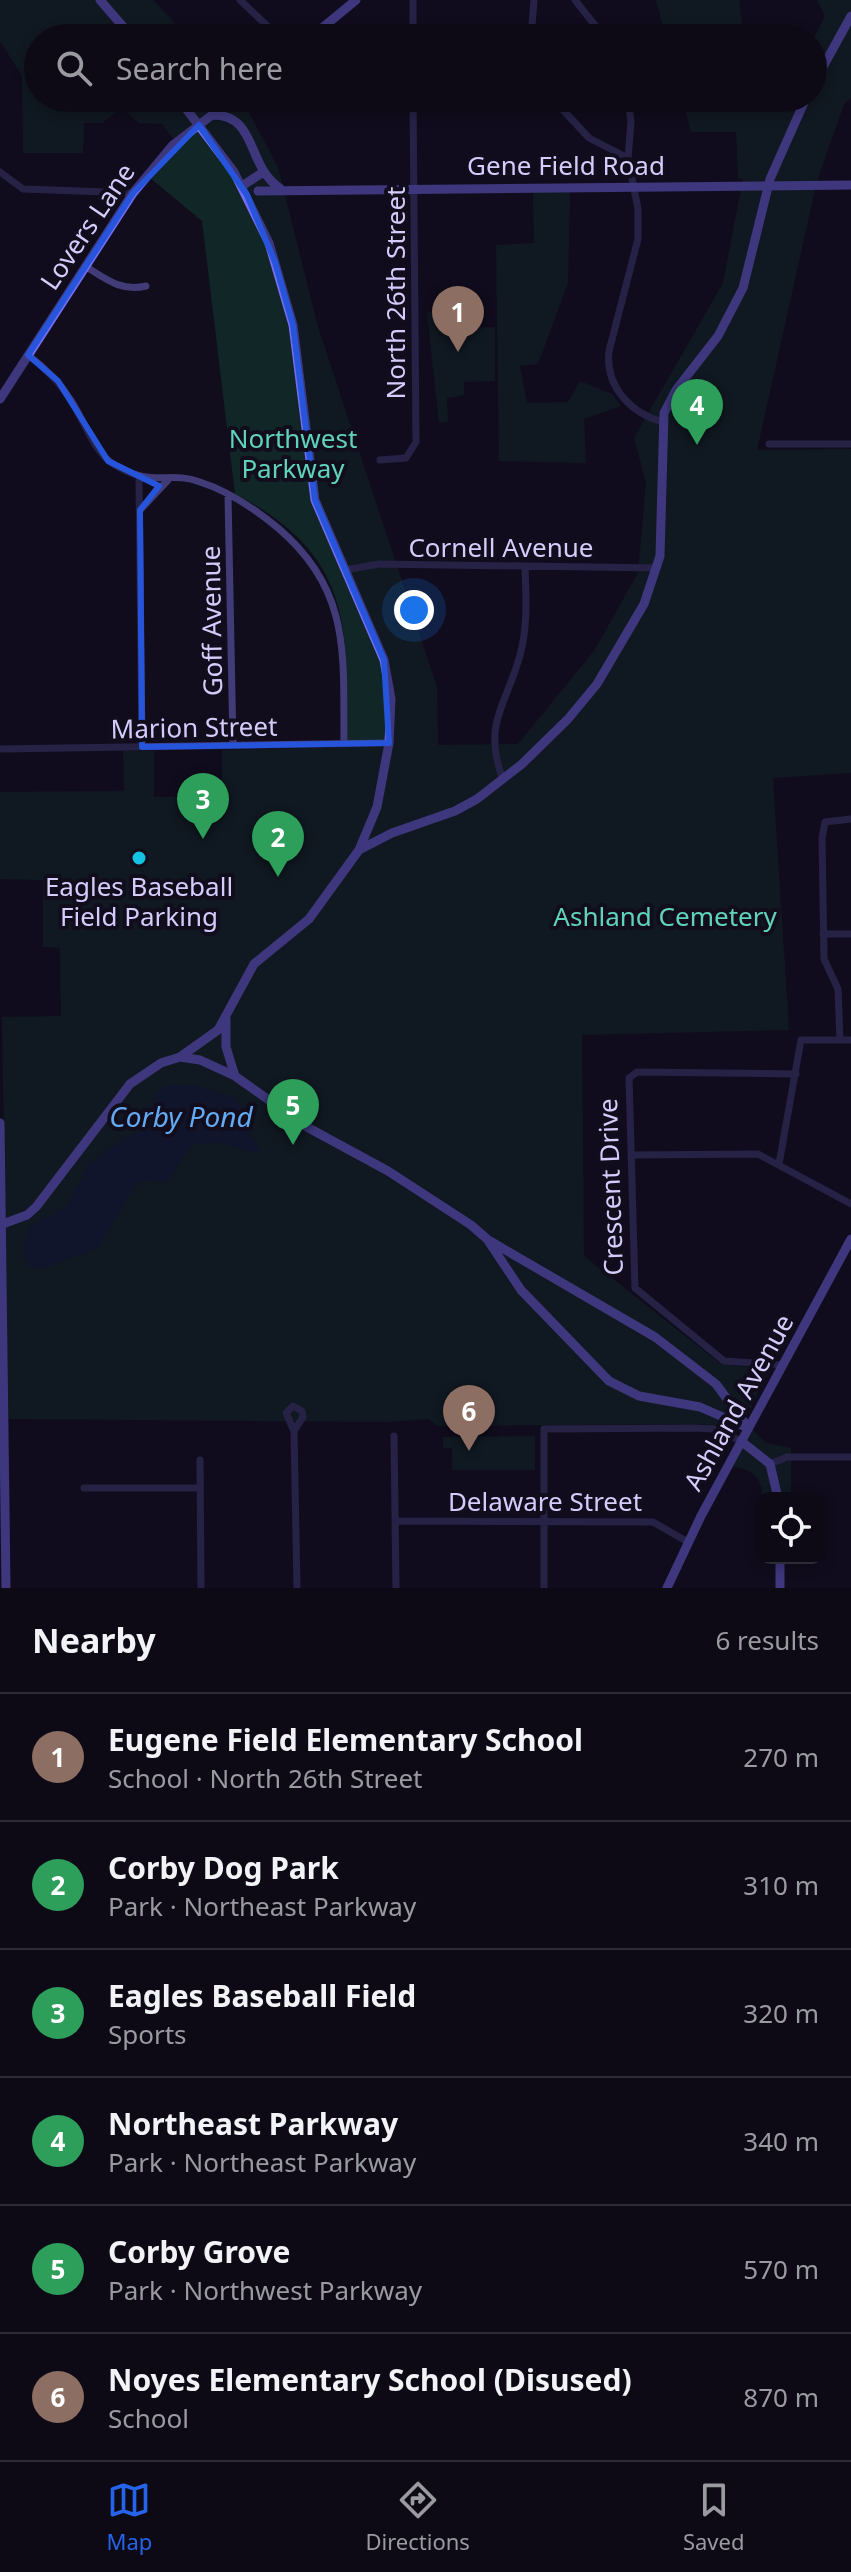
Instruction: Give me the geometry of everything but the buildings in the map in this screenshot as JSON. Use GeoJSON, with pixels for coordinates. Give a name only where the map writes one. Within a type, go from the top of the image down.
{"type":"FeatureCollection","features":[{"type":"Feature","properties":{"kind":"street"},"geometry":{"type":"LineString","coordinates":[[100,0],[121,24]]}},
{"type":"Feature","properties":{"kind":"street"},"geometry":{"type":"LineString","coordinates":[[240,0],[265,24]]}},
{"type":"Feature","properties":{"kind":"street"},"geometry":{"type":"LineString","coordinates":[[327,24],[356,0]]}},
{"type":"Feature","properties":{"kind":"street"},"geometry":{"type":"LineString","coordinates":[[413,0],[413,24]]}},
{"type":"Feature","properties":{"kind":"street"},"geometry":{"type":"LineString","coordinates":[[532,24],[534,0]]}},
{"type":"Feature","properties":{"kind":"street"},"geometry":{"type":"LineString","coordinates":[[575,0],[594,24]]}},
{"type":"Feature","properties":{"kind":"street"},"geometry":{"type":"LineString","coordinates":[[827,60],[851,16]]}},
{"type":"Feature","properties":{"kind":"street"},"geometry":{"type":"LineString","coordinates":[[0,1225],[27,1215],[36,1207],[130,1084],[161,1063],[180,1057],[210,1036],[226,1019],[239,987],[254,964],[309,919],[359,850],[373,820],[389,743],[391,699],[384,660],[322,520],[311,483],[301,374],[287,299],[269,243],[245,191],[188,112]]}},
{"type":"Feature","properties":{"kind":"street","name":"Lovers Lane"},"geometry":{"type":"LineString","coordinates":[[0,399],[133,193],[173,145],[217,112]]}},
{"type":"Feature","properties":{"kind":"street"},"geometry":{"type":"LineString","coordinates":[[236,112],[236,120],[246,132],[264,176],[281,189]]}},
{"type":"Feature","properties":{"kind":"street","name":"North 26th Street"},"geometry":{"type":"LineString","coordinates":[[380,460],[406,458],[416,442],[413,112]]}},
{"type":"Feature","properties":{"kind":"street"},"geometry":{"type":"LineString","coordinates":[[565,112],[589,138],[628,158]]}},
{"type":"Feature","properties":{"kind":"street"},"geometry":{"type":"LineString","coordinates":[[630,112],[628,158],[631,186],[638,209],[638,239],[609,351],[608,367],[615,386],[627,402],[637,411],[663,422]]}},
{"type":"Feature","properties":{"kind":"street"},"geometry":{"type":"LineString","coordinates":[[359,850],[392,833],[455,811],[503,780],[568,719],[597,684],[644,604],[657,568],[662,528],[663,422],[672,398],[718,336],[743,288],[770,179],[800,112]]}},
{"type":"Feature","properties":{"kind":"street"},"geometry":{"type":"LineString","coordinates":[[209,118],[236,120]]}},
{"type":"Feature","properties":{"kind":"street"},"geometry":{"type":"LineString","coordinates":[[0,172],[17,186],[31,191],[133,193]]}},
{"type":"Feature","properties":{"kind":"street"},"geometry":{"type":"LineString","coordinates":[[245,191],[264,176]]}},
{"type":"Feature","properties":{"kind":"street"},"geometry":{"type":"LineString","coordinates":[[258,191],[264,176]]}},
{"type":"Feature","properties":{"kind":"street","name":"Gene Field Road"},"geometry":{"type":"LineString","coordinates":[[245,191],[851,185]]}},
{"type":"Feature","properties":{"kind":"street"},"geometry":{"type":"LineString","coordinates":[[85,266],[117,286],[130,290],[146,286]]}},
{"type":"Feature","properties":{"kind":"street"},"geometry":{"type":"LineString","coordinates":[[28,355],[58,381],[108,461],[139,478],[199,481],[264,517],[296,544],[327,586],[341,626],[344,744]]}},
{"type":"Feature","properties":{"kind":"street"},"geometry":{"type":"LineString","coordinates":[[769,444],[851,444]]}},
{"type":"Feature","properties":{"kind":"street"},"geometry":{"type":"LineString","coordinates":[[139,478],[142,747]]}},
{"type":"Feature","properties":{"kind":"street"},"geometry":{"type":"LineString","coordinates":[[140,510],[168,480]]}},
{"type":"Feature","properties":{"kind":"street","name":"Goff Avenue"},"geometry":{"type":"LineString","coordinates":[[228,495],[233,745]]}},
{"type":"Feature","properties":{"kind":"street","name":"Cornell Avenue"},"geometry":{"type":"LineString","coordinates":[[345,570],[379,564],[657,568]]}},
{"type":"Feature","properties":{"kind":"street"},"geometry":{"type":"LineString","coordinates":[[503,780],[495,758],[493,728],[523,644],[525,567]]}},
{"type":"Feature","properties":{"kind":"street","name":"Marion Street"},"geometry":{"type":"LineString","coordinates":[[0,749],[389,743]]}},
{"type":"Feature","properties":{"kind":"street"},"geometry":{"type":"LineString","coordinates":[[840,1040],[838,989],[824,959],[825,822],[851,819]]}},
{"type":"Feature","properties":{"kind":"street"},"geometry":{"type":"LineString","coordinates":[[373,820],[392,833]]}},
{"type":"Feature","properties":{"kind":"street"},"geometry":{"type":"LineString","coordinates":[[823,934],[851,934]]}},
{"type":"Feature","properties":{"kind":"street"},"geometry":{"type":"LineString","coordinates":[[226,1019],[226,1047],[235,1076]]}},
{"type":"Feature","properties":{"kind":"street"},"geometry":{"type":"LineString","coordinates":[[779,1164],[801,1040],[851,1040]]}},
{"type":"Feature","properties":{"kind":"street"},"geometry":{"type":"LineString","coordinates":[[180,1057],[200,1060],[235,1076],[305,1126],[388,1171],[471,1225],[487,1239],[521,1290],[609,1381],[646,1398],[719,1413],[748,1428]]}},
{"type":"Feature","properties":{"kind":"street","name":"Crescent Drive"},"geometry":{"type":"LineString","coordinates":[[783,1365],[724,1361],[635,1288],[630,1075],[698,1072],[796,1074]]}},
{"type":"Feature","properties":{"kind":"street"},"geometry":{"type":"LineString","coordinates":[[0,1125],[2,1496],[6,1588]]}},
{"type":"Feature","properties":{"kind":"street"},"geometry":{"type":"LineString","coordinates":[[631,1155],[750,1152],[779,1164],[851,1204]]}},
{"type":"Feature","properties":{"kind":"street","name":"Crescent Drive"},"geometry":{"type":"LineString","coordinates":[[487,1239],[655,1337],[716,1384],[748,1428]]}},
{"type":"Feature","properties":{"kind":"street","name":"Ashland Avenue"},"geometry":{"type":"LineString","coordinates":[[667,1588],[741,1441],[851,1239]]}},
{"type":"Feature","properties":{"kind":"street"},"geometry":{"type":"LineString","coordinates":[[544,1588],[544,1429],[713,1429],[741,1441],[770,1464],[777,1492]]}},
{"type":"Feature","properties":{"kind":"street"},"geometry":{"type":"LineString","coordinates":[[294,1431],[297,1588]]}},
{"type":"Feature","properties":{"kind":"street"},"geometry":{"type":"LineString","coordinates":[[394,1436],[396,1588]]}},
{"type":"Feature","properties":{"kind":"street"},"geometry":{"type":"LineString","coordinates":[[770,1464],[787,1457],[851,1457]]}},
{"type":"Feature","properties":{"kind":"street"},"geometry":{"type":"LineString","coordinates":[[200,1460],[201,1588]]}},
{"type":"Feature","properties":{"kind":"street"},"geometry":{"type":"LineString","coordinates":[[84,1488],[198,1488]]}},
{"type":"Feature","properties":{"kind":"street","name":"Delaware Street"},"geometry":{"type":"LineString","coordinates":[[396,1521],[653,1522],[688,1542]]}},
{"type":"Feature","properties":{"kind":"street"},"geometry":{"type":"LineString","coordinates":[[780,1564],[780,1588]]}},
{"type":"Feature","properties":{"kind":"highlighted area"},"geometry":{"type":"Polygon","coordinates":[[[199,125],[247,195],[275,262],[293,325],[315,500],[384,660],[389,743],[142,747],[140,510],[159,486],[108,461],[58,381],[28,355],[133,193],[199,125]]]}},
{"type":"Feature","properties":{"kind":"green space"},"geometry":{"type":"Polygon","coordinates":[[[0,0],[153,0],[176,24],[24,24],[24,112],[117,112],[102,123],[84,123],[83,153],[23,153],[22,76],[0,41],[0,0]]]}},
{"type":"Feature","properties":{"kind":"green space"},"geometry":{"type":"Polygon","coordinates":[[[656,0],[739,0],[742,24],[662,24],[656,0]]]}},
{"type":"Feature","properties":{"kind":"green space"},"geometry":{"type":"Polygon","coordinates":[[[817,0],[851,0],[851,98],[844,104],[817,181],[757,450],[851,449],[851,773],[773,778],[789,1030],[582,1035],[584,1256],[721,1364],[770,1370],[738,1432],[703,1424],[437,1426],[429,1419],[389,1422],[8,1419],[2,1017],[61,1016],[60,948],[43,947],[43,880],[0,879],[0,792],[124,791],[123,751],[154,751],[154,797],[222,796],[222,750],[347,747],[347,666],[336,599],[323,570],[303,543],[274,518],[235,494],[202,221],[149,177],[177,144],[162,124],[139,123],[127,112],[249,112],[278,167],[318,327],[437,687],[438,745],[518,744],[594,651],[638,573],[646,483],[634,438],[723,283],[743,179],[738,178],[736,132],[691,132],[686,112],[827,112],[827,24],[821,24],[825,16],[817,0]]]}},
{"type":"Feature","properties":{"kind":"green space"},"geometry":{"type":"Polygon","coordinates":[[[533,192],[570,192],[568,283],[538,364],[520,366],[527,403],[568,402],[580,381],[612,394],[621,406],[584,419],[586,463],[499,461],[496,245],[534,243],[533,192]]]}},
{"type":"Feature","properties":{"kind":"green space"},"geometry":{"type":"Polygon","coordinates":[[[427,312],[465,312],[465,328],[495,327],[495,381],[464,382],[464,395],[447,398],[448,422],[439,423],[427,312]]]}},
{"type":"Feature","properties":{"kind":"green space"},"geometry":{"type":"Polygon","coordinates":[[[752,1429],[766,1443],[791,1448],[791,1492],[762,1492],[758,1479],[750,1471],[731,1467],[752,1429]]]}},
{"type":"Feature","properties":{"kind":"green space"},"geometry":{"type":"Polygon","coordinates":[[[535,1436],[535,1470],[452,1470],[452,1448],[443,1448],[443,1437],[535,1436]]]}},
{"type":"Feature","properties":{"kind":"water","name":"Corby Pond"},"geometry":{"type":"Polygon","coordinates":[[[166,1085],[193,1085],[234,1097],[241,1106],[245,1127],[260,1150],[256,1153],[216,1142],[191,1145],[166,1183],[148,1180],[137,1183],[97,1248],[42,1269],[30,1267],[24,1254],[28,1227],[67,1207],[88,1165],[111,1147],[146,1127],[155,1094],[166,1085]]]}},
{"type":"Feature","properties":{"kind":"place","name":"Eugene Field Elementary School"},"geometry":{"type":"Point","coordinates":[458,352]}},
{"type":"Feature","properties":{"kind":"place","name":"Northeast Parkway"},"geometry":{"type":"Point","coordinates":[697,445]}},
{"type":"Feature","properties":{"kind":"place","name":"Eagles Baseball Field"},"geometry":{"type":"Point","coordinates":[203,839]}},
{"type":"Feature","properties":{"kind":"place","name":"Eagles Baseball Field Parking"},"geometry":{"type":"Point","coordinates":[139,858]}},
{"type":"Feature","properties":{"kind":"place","name":"Corby Dog Park"},"geometry":{"type":"Point","coordinates":[278,877]}},
{"type":"Feature","properties":{"kind":"place","name":"Corby Grove"},"geometry":{"type":"Point","coordinates":[293,1145]}},
{"type":"Feature","properties":{"kind":"place","name":"Noyes Elementary School (Disused)"},"geometry":{"type":"Point","coordinates":[469,1451]}},
{"type":"Feature","properties":{"kind":"park label","name":"Northwest Parkway"},"geometry":{"type":"Point","coordinates":[293,453]}},
{"type":"Feature","properties":{"kind":"park label","name":"Ashland Cemetery"},"geometry":{"type":"Point","coordinates":[665,916]}}]}
